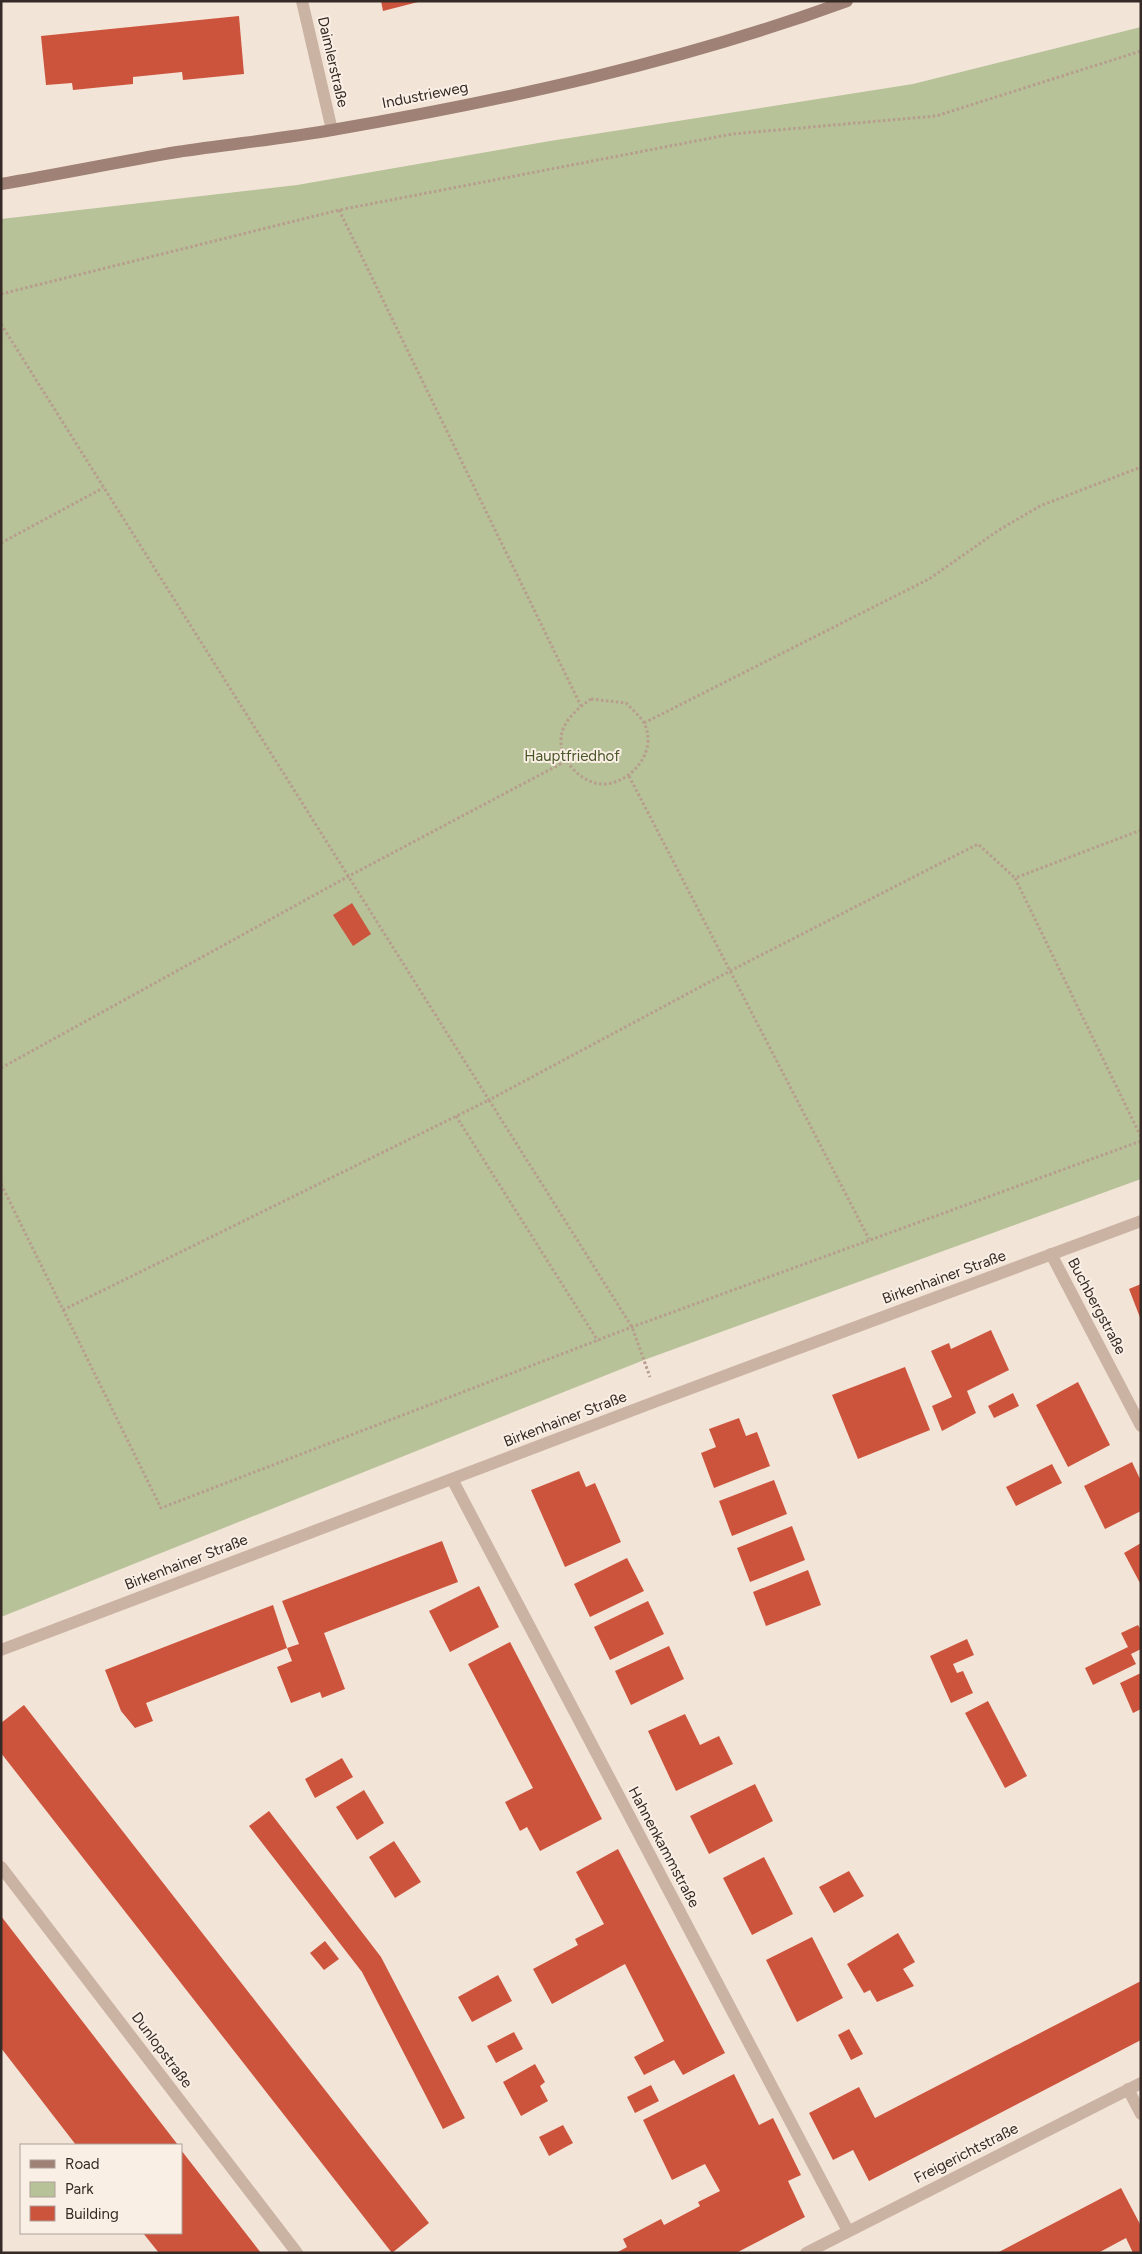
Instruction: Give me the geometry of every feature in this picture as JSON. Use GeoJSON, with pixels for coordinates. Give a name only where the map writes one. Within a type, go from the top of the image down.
{"type":"FeatureCollection","features":[{"type":"Feature","properties":{"kind":"street","name":"Daimlerstraße"},"geometry":{"type":"LineString","coordinates":[[302,1],[332,130]]}},
{"type":"Feature","properties":{"kind":"street","name":"Industrieweg"},"geometry":{"type":"LineString","coordinates":[[1,184],[179,152],[332,130],[542,89],[692,51],[804,17],[847,1]]}},
{"type":"Feature","properties":{"kind":"street","name":"Birkenhainer Straße"},"geometry":{"type":"LineString","coordinates":[[1,1650],[657,1401],[1141,1221]]}},
{"type":"Feature","properties":{"kind":"street","name":"Buchbergstraße"},"geometry":{"type":"LineString","coordinates":[[1051,1254],[1141,1426]]}},
{"type":"Feature","properties":{"kind":"street","name":"Hahnenkammstraße"},"geometry":{"type":"LineString","coordinates":[[452,1479],[848,2231]]}},
{"type":"Feature","properties":{"kind":"street","name":"Dunlopstraße"},"geometry":{"type":"LineString","coordinates":[[1,1867],[297,2253]]}},
{"type":"Feature","properties":{"kind":"street","name":"Freigerichtstraße"},"geometry":{"type":"LineString","coordinates":[[806,2253],[1141,2083]]}},
{"type":"Feature","properties":{"kind":"street"},"geometry":{"type":"LineString","coordinates":[[1128,2089],[1141,2114]]}},
{"type":"Feature","properties":{"kind":"path"},"geometry":{"type":"LineString","coordinates":[[1,294],[339,210],[732,134],[936,116],[1141,52]]}},
{"type":"Feature","properties":{"kind":"path"},"geometry":{"type":"LineString","coordinates":[[339,210],[581,706]]}},
{"type":"Feature","properties":{"kind":"path"},"geometry":{"type":"LineString","coordinates":[[1,324],[632,1327],[657,1401]]}},
{"type":"Feature","properties":{"kind":"path"},"geometry":{"type":"LineString","coordinates":[[644,724],[929,579],[998,530],[1040,506],[1141,467]]}},
{"type":"Feature","properties":{"kind":"path"},"geometry":{"type":"LineString","coordinates":[[1,543],[103,488]]}},
{"type":"Feature","properties":{"kind":"path"},"geometry":{"type":"LineString","coordinates":[[591,699],[626,702],[644,724],[648,743],[643,759],[628,776],[605,784],[582,778],[566,761],[560,740],[568,721],[581,706],[591,699]]}},
{"type":"Feature","properties":{"kind":"path"},"geometry":{"type":"LineString","coordinates":[[1,1068],[349,876],[566,761]]}},
{"type":"Feature","properties":{"kind":"path"},"geometry":{"type":"LineString","coordinates":[[628,776],[869,1240]]}},
{"type":"Feature","properties":{"kind":"path"},"geometry":{"type":"LineString","coordinates":[[1015,878],[1141,830]]}},
{"type":"Feature","properties":{"kind":"path"},"geometry":{"type":"LineString","coordinates":[[1,1184],[63,1310],[161,1508],[632,1327],[1141,1139],[1015,878],[978,844],[730,971],[489,1100],[63,1310]]}},
{"type":"Feature","properties":{"kind":"path"},"geometry":{"type":"LineString","coordinates":[[456,1116],[598,1341]]}},
{"type":"Feature","properties":{"kind":"green space","name":"Hauptfriedhof"},"geometry":{"type":"Polygon","coordinates":[[[1141,27],[1141,1179],[644,1360],[1,1617],[1,219],[297,185],[550,141],[913,84],[1141,27]]]}},
{"type":"Feature","properties":{"kind":"building"},"geometry":{"type":"Polygon","coordinates":[[[381,1],[418,1],[418,2],[383,11],[381,1]]]}},
{"type":"Feature","properties":{"kind":"building"},"geometry":{"type":"Polygon","coordinates":[[[239,16],[244,74],[183,80],[182,72],[133,77],[133,84],[73,90],[72,83],[46,85],[41,36],[239,16]]]}},
{"type":"Feature","properties":{"kind":"building"},"geometry":{"type":"Polygon","coordinates":[[[352,903],[371,934],[353,946],[333,915],[352,903]]]}},
{"type":"Feature","properties":{"kind":"building"},"geometry":{"type":"Polygon","coordinates":[[[1141,1284],[1141,1320],[1129,1289],[1141,1284]]]}},
{"type":"Feature","properties":{"kind":"building"},"geometry":{"type":"Polygon","coordinates":[[[991,1330],[1009,1370],[967,1391],[976,1413],[942,1431],[932,1406],[952,1397],[931,1351],[949,1343],[951,1349],[991,1330]]]}},
{"type":"Feature","properties":{"kind":"building"},"geometry":{"type":"Polygon","coordinates":[[[905,1367],[930,1430],[858,1459],[832,1395],[905,1367]]]}},
{"type":"Feature","properties":{"kind":"building"},"geometry":{"type":"Polygon","coordinates":[[[1078,1382],[1110,1445],[1068,1467],[1036,1405],[1078,1382]]]}},
{"type":"Feature","properties":{"kind":"building"},"geometry":{"type":"Polygon","coordinates":[[[1013,1393],[1019,1406],[994,1418],[988,1406],[1013,1393]]]}},
{"type":"Feature","properties":{"kind":"building"},"geometry":{"type":"Polygon","coordinates":[[[739,1418],[746,1436],[757,1432],[770,1466],[714,1488],[701,1453],[716,1447],[709,1429],[739,1418]]]}},
{"type":"Feature","properties":{"kind":"building"},"geometry":{"type":"Polygon","coordinates":[[[1132,1462],[1141,1481],[1141,1511],[1105,1529],[1084,1486],[1132,1462]]]}},
{"type":"Feature","properties":{"kind":"building"},"geometry":{"type":"Polygon","coordinates":[[[1052,1464],[1062,1483],[1016,1506],[1006,1487],[1052,1464]]]}},
{"type":"Feature","properties":{"kind":"building"},"geometry":{"type":"Polygon","coordinates":[[[579,1471],[586,1487],[595,1483],[621,1542],[565,1567],[531,1490],[579,1471]]]}},
{"type":"Feature","properties":{"kind":"building"},"geometry":{"type":"Polygon","coordinates":[[[774,1480],[787,1514],[732,1536],[719,1501],[774,1480]]]}},
{"type":"Feature","properties":{"kind":"building"},"geometry":{"type":"Polygon","coordinates":[[[792,1526],[805,1560],[750,1582],[737,1548],[792,1526]]]}},
{"type":"Feature","properties":{"kind":"building"},"geometry":{"type":"Polygon","coordinates":[[[442,1541],[458,1582],[324,1633],[345,1689],[322,1698],[320,1692],[291,1703],[277,1667],[292,1661],[287,1648],[299,1644],[282,1601],[442,1541]]]}},
{"type":"Feature","properties":{"kind":"building"},"geometry":{"type":"Polygon","coordinates":[[[1141,1543],[1141,1585],[1124,1553],[1141,1543]]]}},
{"type":"Feature","properties":{"kind":"building"},"geometry":{"type":"Polygon","coordinates":[[[627,1558],[644,1591],[590,1617],[574,1584],[627,1558]]]}},
{"type":"Feature","properties":{"kind":"building"},"geometry":{"type":"Polygon","coordinates":[[[808,1570],[821,1605],[766,1626],[753,1592],[808,1570]]]}},
{"type":"Feature","properties":{"kind":"building"},"geometry":{"type":"Polygon","coordinates":[[[479,1586],[499,1627],[450,1652],[429,1611],[479,1586]]]}},
{"type":"Feature","properties":{"kind":"building"},"geometry":{"type":"Polygon","coordinates":[[[648,1601],[664,1634],[610,1660],[594,1627],[648,1601]]]}},
{"type":"Feature","properties":{"kind":"building"},"geometry":{"type":"Polygon","coordinates":[[[273,1605],[287,1648],[146,1703],[153,1721],[135,1728],[121,1711],[105,1670],[273,1605]]]}},
{"type":"Feature","properties":{"kind":"building"},"geometry":{"type":"Polygon","coordinates":[[[1138,1625],[1141,1630],[1141,1649],[1131,1654],[1136,1664],[1093,1685],[1085,1668],[1128,1647],[1121,1633],[1138,1625]]]}},
{"type":"Feature","properties":{"kind":"building"},"geometry":{"type":"Polygon","coordinates":[[[967,1639],[974,1655],[953,1664],[957,1673],[963,1671],[973,1693],[951,1703],[930,1656],[967,1639]]]}},
{"type":"Feature","properties":{"kind":"building"},"geometry":{"type":"Polygon","coordinates":[[[510,1642],[602,1819],[540,1851],[527,1827],[520,1831],[505,1802],[533,1788],[468,1664],[510,1642]]]}},
{"type":"Feature","properties":{"kind":"building"},"geometry":{"type":"Polygon","coordinates":[[[669,1646],[684,1679],[631,1705],[615,1671],[669,1646]]]}},
{"type":"Feature","properties":{"kind":"building"},"geometry":{"type":"Polygon","coordinates":[[[1141,1673],[1141,1709],[1133,1713],[1120,1683],[1141,1673]]]}},
{"type":"Feature","properties":{"kind":"building"},"geometry":{"type":"Polygon","coordinates":[[[988,1701],[1027,1776],[1005,1788],[965,1713],[988,1701]]]}},
{"type":"Feature","properties":{"kind":"building"},"geometry":{"type":"Polygon","coordinates":[[[24,1705],[429,2223],[392,2253],[1,1753],[1,1723],[24,1705]]]}},
{"type":"Feature","properties":{"kind":"building"},"geometry":{"type":"Polygon","coordinates":[[[685,1714],[700,1745],[719,1736],[733,1764],[676,1791],[648,1731],[685,1714]]]}},
{"type":"Feature","properties":{"kind":"building"},"geometry":{"type":"Polygon","coordinates":[[[342,1758],[353,1777],[315,1798],[305,1779],[342,1758]]]}},
{"type":"Feature","properties":{"kind":"building"},"geometry":{"type":"Polygon","coordinates":[[[755,1784],[773,1821],[709,1854],[690,1816],[755,1784]]]}},
{"type":"Feature","properties":{"kind":"building"},"geometry":{"type":"Polygon","coordinates":[[[364,1790],[384,1823],[357,1840],[336,1807],[364,1790]]]}},
{"type":"Feature","properties":{"kind":"building"},"geometry":{"type":"Polygon","coordinates":[[[269,1811],[381,1957],[465,2118],[443,2129],[362,1972],[249,1826],[269,1811]]]}},
{"type":"Feature","properties":{"kind":"building"},"geometry":{"type":"Polygon","coordinates":[[[394,1841],[421,1882],[395,1898],[369,1857],[394,1841]]]}},
{"type":"Feature","properties":{"kind":"building"},"geometry":{"type":"Polygon","coordinates":[[[618,1849],[725,2053],[683,2075],[674,2060],[644,2075],[634,2057],[664,2041],[625,1964],[552,2004],[533,1969],[578,1945],[575,1939],[604,1924],[576,1872],[618,1849]]]}},
{"type":"Feature","properties":{"kind":"building"},"geometry":{"type":"Polygon","coordinates":[[[764,1857],[793,1914],[752,1935],[723,1878],[764,1857]]]}},
{"type":"Feature","properties":{"kind":"building"},"geometry":{"type":"Polygon","coordinates":[[[849,1871],[864,1896],[834,1913],[819,1887],[849,1871]]]}},
{"type":"Feature","properties":{"kind":"building"},"geometry":{"type":"Polygon","coordinates":[[[1,1916],[177,2144],[75,2144],[1,2048],[1,1916]]]}},
{"type":"Feature","properties":{"kind":"building"},"geometry":{"type":"Polygon","coordinates":[[[898,1933],[915,1962],[903,1969],[914,1986],[877,2002],[870,1990],[864,1993],[847,1964],[898,1933]]]}},
{"type":"Feature","properties":{"kind":"building"},"geometry":{"type":"Polygon","coordinates":[[[812,1937],[843,1998],[797,2022],[766,1960],[812,1937]]]}},
{"type":"Feature","properties":{"kind":"building"},"geometry":{"type":"Polygon","coordinates":[[[325,1941],[339,1959],[324,1970],[310,1953],[325,1941]]]}},
{"type":"Feature","properties":{"kind":"building"},"geometry":{"type":"Polygon","coordinates":[[[498,1975],[512,2001],[472,2022],[458,1997],[498,1975]]]}},
{"type":"Feature","properties":{"kind":"building"},"geometry":{"type":"Polygon","coordinates":[[[1141,1981],[1141,2040],[869,2181],[853,2150],[833,2160],[809,2113],[859,2087],[875,2118],[1141,1981]]]}},
{"type":"Feature","properties":{"kind":"building"},"geometry":{"type":"Polygon","coordinates":[[[849,2029],[863,2054],[851,2060],[838,2035],[849,2029]]]}},
{"type":"Feature","properties":{"kind":"building"},"geometry":{"type":"Polygon","coordinates":[[[514,2032],[523,2049],[496,2063],[487,2046],[514,2032]]]}},
{"type":"Feature","properties":{"kind":"building"},"geometry":{"type":"Polygon","coordinates":[[[535,2064],[545,2082],[540,2086],[548,2101],[521,2116],[503,2082],[535,2064]]]}},
{"type":"Feature","properties":{"kind":"building"},"geometry":{"type":"Polygon","coordinates":[[[734,2074],[759,2125],[773,2118],[801,2175],[788,2181],[805,2217],[736,2253],[616,2253],[627,2247],[623,2239],[661,2219],[664,2225],[700,2206],[698,2202],[720,2191],[705,2164],[672,2180],[643,2120],[734,2074]]]}},
{"type":"Feature","properties":{"kind":"building"},"geometry":{"type":"Polygon","coordinates":[[[651,2085],[659,2101],[635,2113],[627,2097],[651,2085]]]}},
{"type":"Feature","properties":{"kind":"building"},"geometry":{"type":"Polygon","coordinates":[[[563,2125],[573,2143],[549,2156],[539,2137],[563,2125]]]}},
{"type":"Feature","properties":{"kind":"building"},"geometry":{"type":"Polygon","coordinates":[[[182,2151],[261,2253],[159,2253],[144,2234],[182,2234],[182,2151]]]}},
{"type":"Feature","properties":{"kind":"building"},"geometry":{"type":"Polygon","coordinates":[[[1121,2188],[1141,2226],[1141,2253],[1133,2253],[1126,2238],[1098,2253],[997,2253],[1121,2188]]]}}]}
